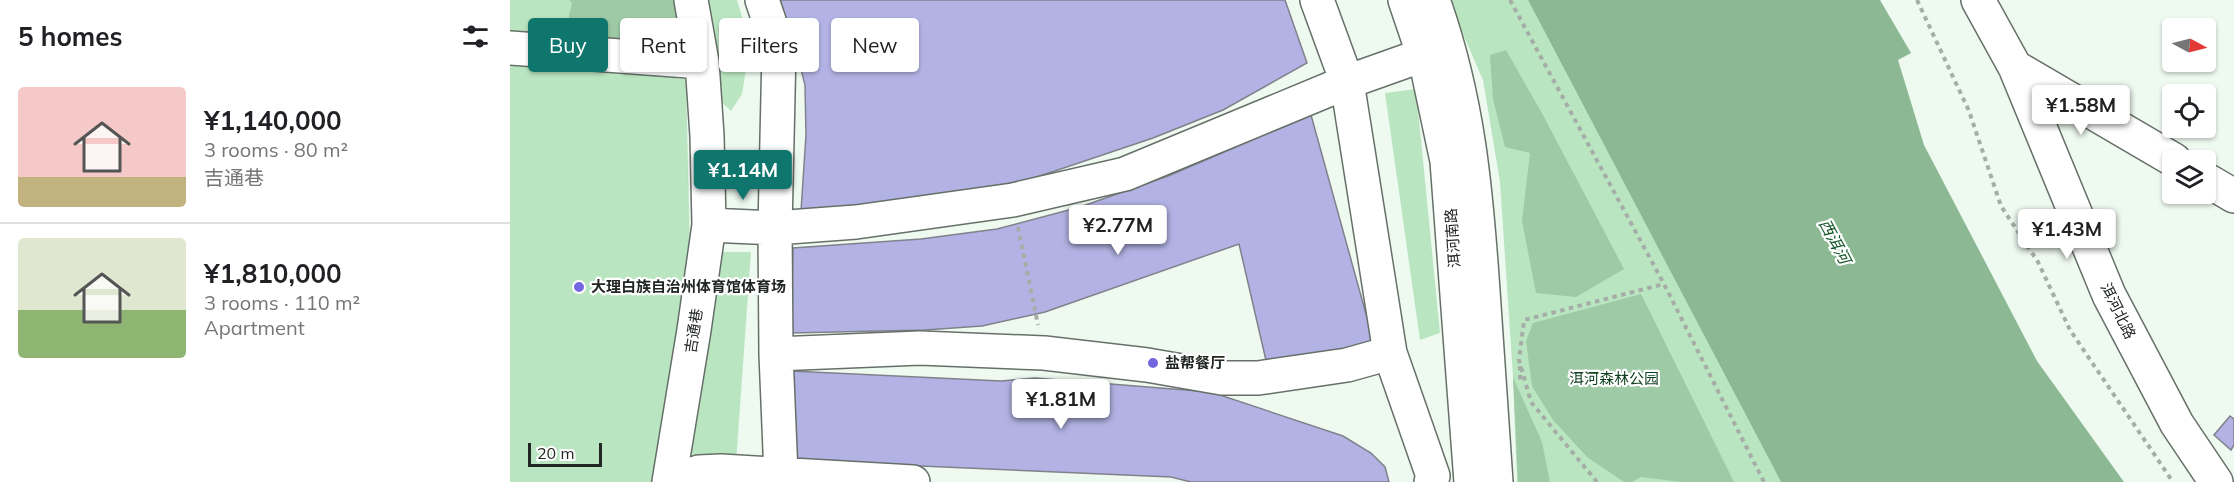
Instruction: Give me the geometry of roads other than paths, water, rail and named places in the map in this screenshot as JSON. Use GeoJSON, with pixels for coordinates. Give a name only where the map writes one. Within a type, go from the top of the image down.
{"type":"FeatureCollection","features":[{"type":"Feature","properties":{"kind":"street","name":"吉通巷"},"geometry":{"type":"LineString","coordinates":[[691,0],[694,18]]}},
{"type":"Feature","properties":{"kind":"street"},"geometry":{"type":"LineString","coordinates":[[762,0],[779,50],[775,228],[776,354],[781,475]]}},
{"type":"Feature","properties":{"kind":"street"},"geometry":{"type":"LineString","coordinates":[[1317,0],[1347,82],[1390,353],[1436,480]]}},
{"type":"Feature","properties":{"kind":"street","name":"洱河南路"},"geometry":{"type":"LineString","coordinates":[[1405,0],[1424,55],[1437,108],[1450,187],[1471,482]]}},
{"type":"Feature","properties":{"kind":"street","name":"洱河南路"},"geometry":{"type":"LineString","coordinates":[[1433,0],[1462,102],[1472,157],[1496,482]]}},
{"type":"Feature","properties":{"kind":"street","name":"洱河北路"},"geometry":{"type":"LineString","coordinates":[[1978,0],[2015,67],[2109,295],[2177,424],[2216,482]]}},
{"type":"Feature","properties":{"kind":"street"},"geometry":{"type":"LineString","coordinates":[[510,48],[620,56]]}},
{"type":"Feature","properties":{"kind":"street"},"geometry":{"type":"LineString","coordinates":[[709,225],[775,228],[856,222],[1013,200],[1125,174],[1347,82],[1424,55]]}},
{"type":"Feature","properties":{"kind":"street"},"geometry":{"type":"LineString","coordinates":[[2015,67],[2162,153]]}},
{"type":"Feature","properties":{"kind":"street","name":"吉通巷"},"geometry":{"type":"LineString","coordinates":[[669,482],[709,225],[703,72]]}},
{"type":"Feature","properties":{"kind":"street"},"geometry":{"type":"LineString","coordinates":[[2216,185],[2234,196]]}},
{"type":"Feature","properties":{"kind":"street"},"geometry":{"type":"LineString","coordinates":[[776,354],[920,348],[1044,353],[1147,365],[1222,378],[1258,378],[1347,365],[1390,353]]}},
{"type":"Feature","properties":{"kind":"street"},"geometry":{"type":"LineString","coordinates":[[669,482],[699,472],[721,471],[913,482]]}},
{"type":"Feature","properties":{"kind":"water","name":"西洱河"},"geometry":{"type":"Polygon","coordinates":[[[1528,0],[1880,0],[1911,53],[1898,60],[1924,145],[2037,361],[2124,482],[1781,482],[1528,0]]]}},
{"type":"Feature","properties":{"kind":"place","name":"大理白族自治州体育馆体育场"},"geometry":{"type":"Point","coordinates":[579,287]}},
{"type":"Feature","properties":{"kind":"place","name":"盐帮餐厅"},"geometry":{"type":"Point","coordinates":[1153,363]}},
{"type":"Feature","properties":{"kind":"park label","name":"洱河森林公园"},"geometry":{"type":"Point","coordinates":[1614,379]}}]}
